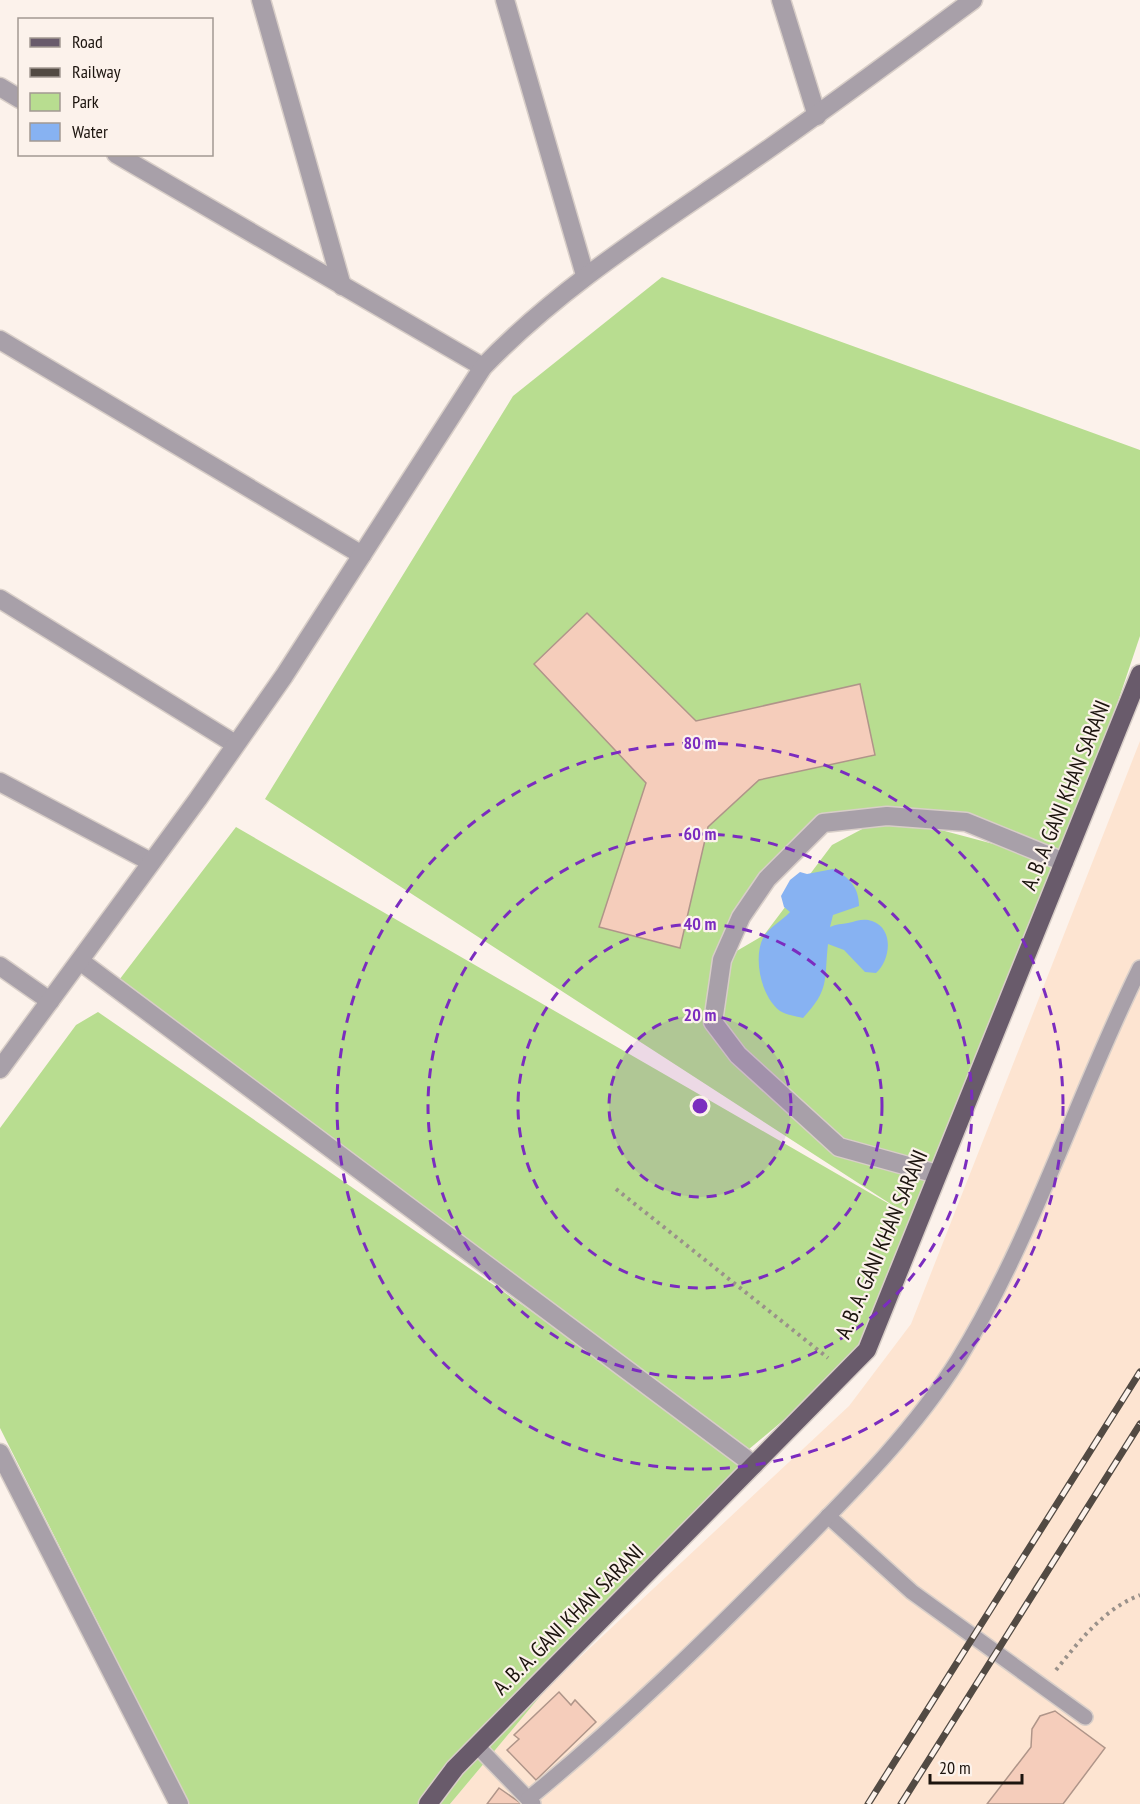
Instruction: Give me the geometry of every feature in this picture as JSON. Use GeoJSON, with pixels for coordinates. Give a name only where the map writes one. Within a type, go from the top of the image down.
{"type":"FeatureCollection","features":[{"type":"Feature","properties":{"kind":"main road","name":"A. B. A. GANI KHAN SARANI"},"geometry":{"type":"LineString","coordinates":[[428,1804],[455,1768],[867,1350],[1140,674]]}},
{"type":"Feature","properties":{"kind":"street"},"geometry":{"type":"LineString","coordinates":[[261,0],[342,286]]}},
{"type":"Feature","properties":{"kind":"street"},"geometry":{"type":"LineString","coordinates":[[505,0],[585,275]]}},
{"type":"Feature","properties":{"kind":"street"},"geometry":{"type":"LineString","coordinates":[[782,0],[817,116]]}},
{"type":"Feature","properties":{"kind":"street"},"geometry":{"type":"LineString","coordinates":[[0,1069],[284,675],[483,367],[521,328],[585,275],[817,116],[973,0]]}},
{"type":"Feature","properties":{"kind":"street"},"geometry":{"type":"LineString","coordinates":[[0,87],[18,98]]}},
{"type":"Feature","properties":{"kind":"street"},"geometry":{"type":"LineString","coordinates":[[119,156],[483,367]]}},
{"type":"Feature","properties":{"kind":"street"},"geometry":{"type":"LineString","coordinates":[[0,340],[362,555]]}},
{"type":"Feature","properties":{"kind":"street"},"geometry":{"type":"LineString","coordinates":[[0,599],[235,744]]}},
{"type":"Feature","properties":{"kind":"street"},"geometry":{"type":"LineString","coordinates":[[0,782],[151,862]]}},
{"type":"Feature","properties":{"kind":"street"},"geometry":{"type":"LineString","coordinates":[[937,1174],[839,1147],[738,1055],[713,1022],[722,960],[741,917],[767,879],[823,823],[887,816],[966,822],[1064,862]]}},
{"type":"Feature","properties":{"kind":"street"},"geometry":{"type":"LineString","coordinates":[[80,961],[754,1465]]}},
{"type":"Feature","properties":{"kind":"street"},"geometry":{"type":"LineString","coordinates":[[0,966],[50,1001]]}},
{"type":"Feature","properties":{"kind":"street"},"geometry":{"type":"LineString","coordinates":[[0,1453],[179,1804]]}},
{"type":"Feature","properties":{"kind":"lane"},"geometry":{"type":"LineString","coordinates":[[477,1746],[530,1801],[682,1665],[828,1516],[908,1429],[958,1360],[1012,1262],[1140,968]]}},
{"type":"Feature","properties":{"kind":"lane"},"geometry":{"type":"LineString","coordinates":[[828,1516],[912,1592],[1085,1717]]}},
{"type":"Feature","properties":{"kind":"path"},"geometry":{"type":"LineString","coordinates":[[616,1189],[845,1371]]}},
{"type":"Feature","properties":{"kind":"path"},"geometry":{"type":"LineString","coordinates":[[1043,1688],[1085,1634],[1123,1602],[1140,1595]]}},
{"type":"Feature","properties":{"kind":"shaded area"},"geometry":{"type":"Polygon","coordinates":[[[1140,741],[1140,1804],[450,1804],[547,1688],[849,1406],[911,1324],[1140,741]]]}},
{"type":"Feature","properties":{"kind":"green space"},"geometry":{"type":"Polygon","coordinates":[[[662,277],[1140,450],[1140,636],[1064,862],[867,1350],[742,1455],[754,1465],[547,1688],[450,1804],[189,1804],[0,1428],[0,1128],[76,1025],[98,1012],[724,1444],[116,984],[236,827],[903,1212],[265,799],[513,396],[662,277]],[[885,817],[823,823],[741,917],[723,959],[764,935],[832,845],[885,817]],[[892,817],[1058,861],[966,822],[892,817]]]}},
{"type":"Feature","properties":{"kind":"water"},"geometry":{"type":"Polygon","coordinates":[[[833,869],[852,883],[859,899],[859,906],[833,915],[830,927],[860,920],[872,921],[884,931],[887,938],[887,953],[885,961],[876,973],[865,972],[844,950],[828,944],[822,992],[803,1018],[780,1011],[773,1005],[761,977],[760,946],[769,931],[790,912],[784,907],[781,896],[790,880],[800,872],[807,874],[833,869]]]}},
{"type":"Feature","properties":{"kind":"building"},"geometry":{"type":"Polygon","coordinates":[[[587,613],[696,721],[860,684],[875,755],[759,780],[708,827],[680,948],[599,927],[646,783],[534,664],[587,613]]]}},
{"type":"Feature","properties":{"kind":"building"},"geometry":{"type":"Polygon","coordinates":[[[559,1692],[571,1705],[575,1700],[596,1722],[536,1780],[507,1750],[519,1739],[514,1735],[559,1692]]]}},
{"type":"Feature","properties":{"kind":"building"},"geometry":{"type":"Polygon","coordinates":[[[1055,1711],[1105,1748],[1063,1804],[987,1804],[1031,1747],[1032,1729],[1040,1716],[1055,1711]]]}},
{"type":"Feature","properties":{"kind":"building"},"geometry":{"type":"Polygon","coordinates":[[[499,1788],[522,1804],[487,1804],[499,1788]]]}},
{"type":"Feature","properties":{"kind":"railway"},"geometry":{"type":"LineString","coordinates":[[868,1804],[1140,1372]]}},
{"type":"Feature","properties":{"kind":"railway"},"geometry":{"type":"LineString","coordinates":[[901,1804],[1140,1424]]}}]}
